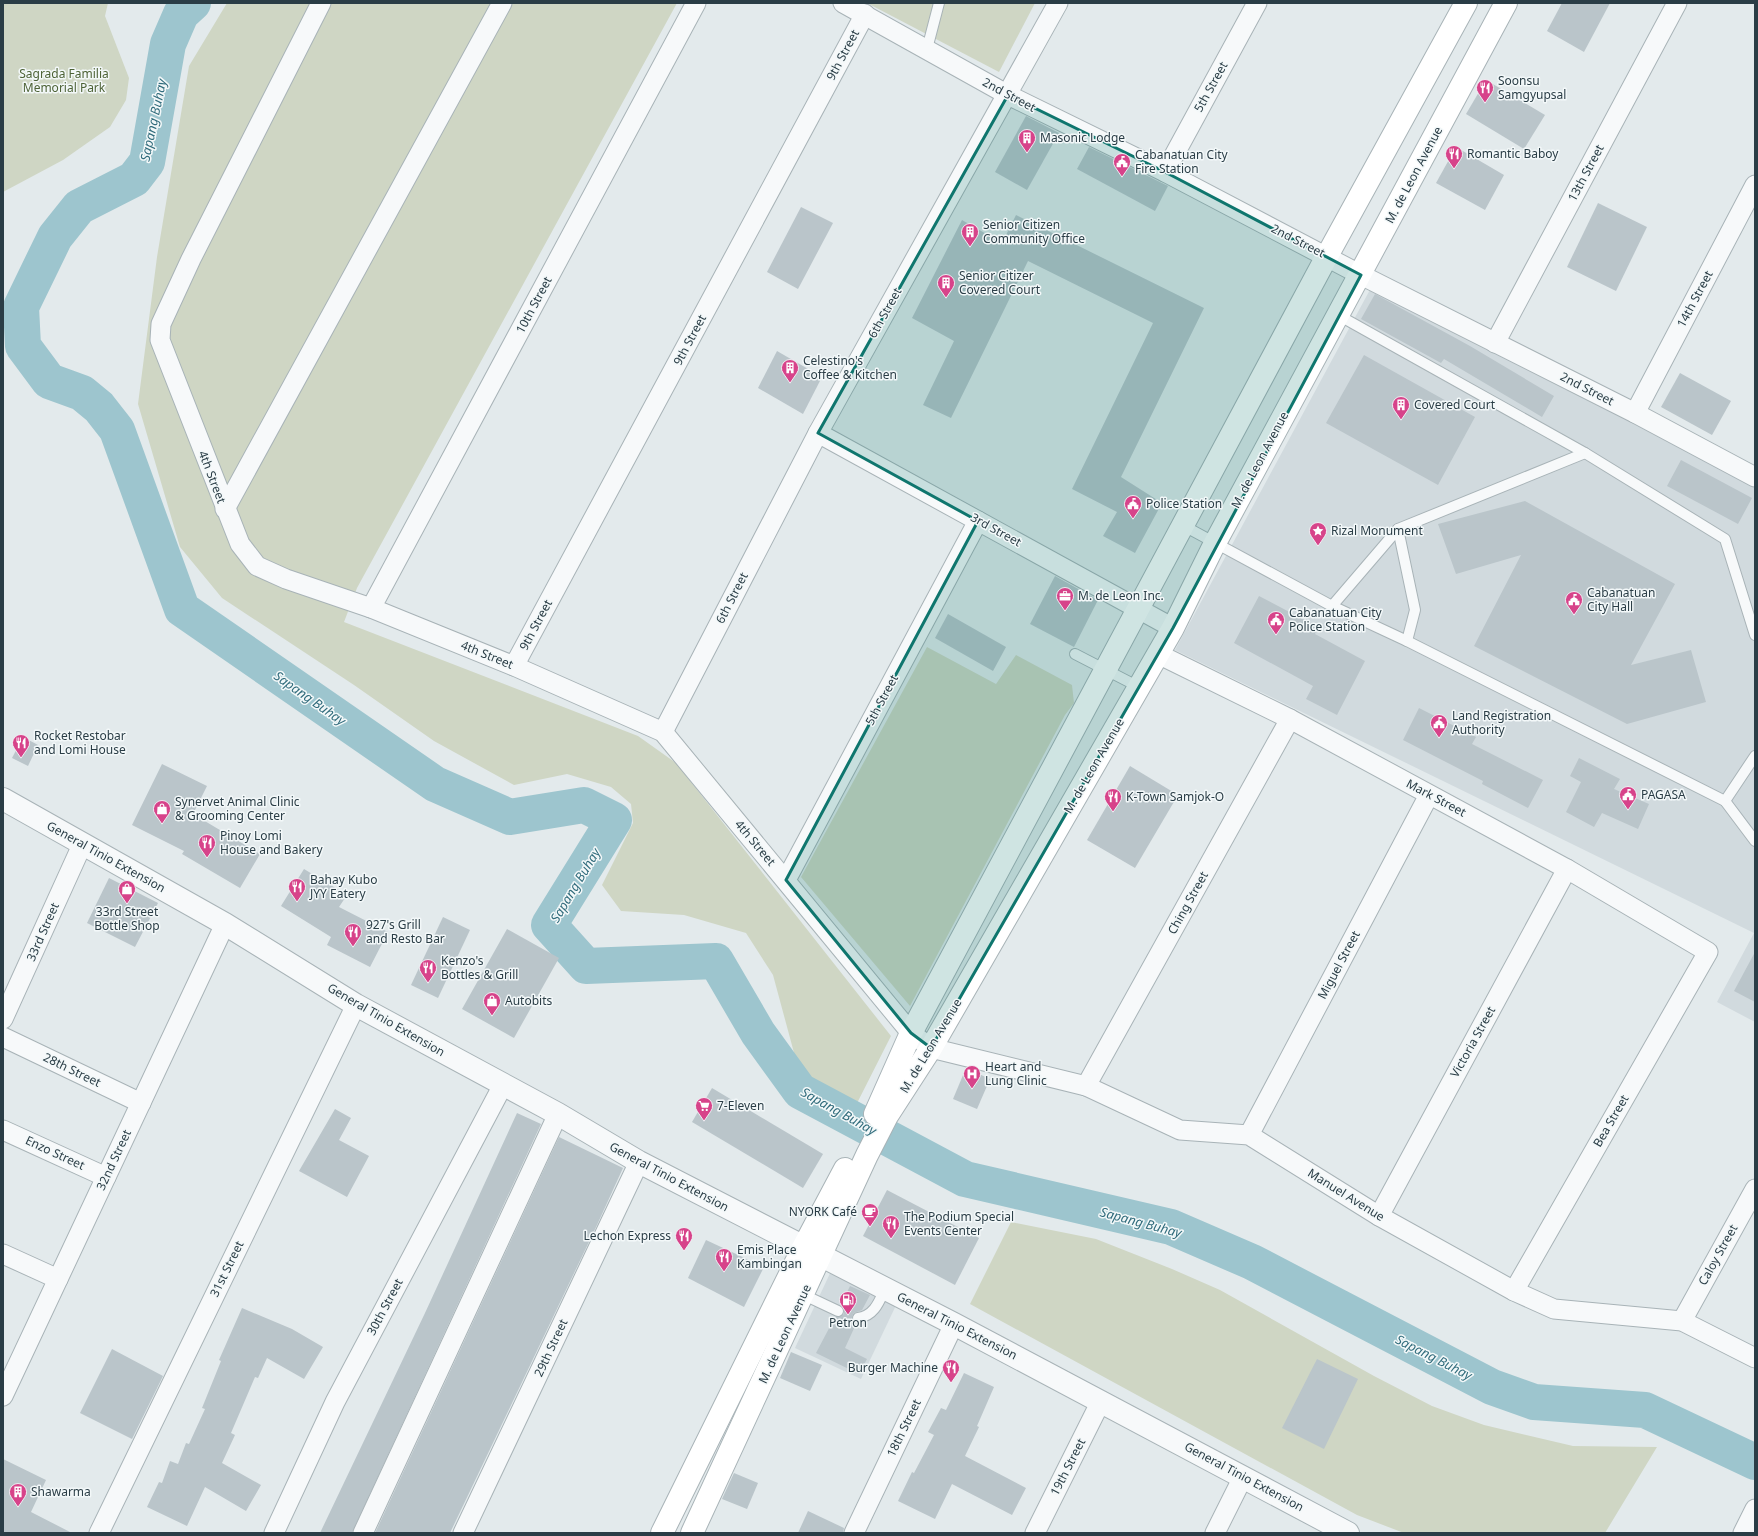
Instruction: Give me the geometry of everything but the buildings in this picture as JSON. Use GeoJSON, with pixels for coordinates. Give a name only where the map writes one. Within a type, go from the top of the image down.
{"type":"FeatureCollection","features":[{"type":"Feature","properties":{"kind":"main road","name":"M. de Leon Avenue"},"geometry":{"type":"LineString","coordinates":[[662,1533],[812,1252],[882,1113],[911,1033],[1328,256],[1466,3]]}},
{"type":"Feature","properties":{"kind":"main road","name":"M. de Leon Avenue"},"geometry":{"type":"LineString","coordinates":[[882,1113],[931,1048],[1173,628],[1215,543],[1361,275],[1506,3]]}},
{"type":"Feature","properties":{"kind":"main road","name":"M. de Leon Avenue"},"geometry":{"type":"LineString","coordinates":[[692,1533],[804,1294],[812,1252]]}},
{"type":"Feature","properties":{"kind":"street","name":"4th Street"},"geometry":{"type":"LineString","coordinates":[[321,3],[191,259],[161,324],[160,340],[240,544],[257,566],[286,579],[371,608],[514,666],[663,732],[911,1033],[931,1048]]}},
{"type":"Feature","properties":{"kind":"street"},"geometry":{"type":"LineString","coordinates":[[225,509],[502,3]]}},
{"type":"Feature","properties":{"kind":"street","name":"10th Street"},"geometry":{"type":"LineString","coordinates":[[371,608],[696,3]]}},
{"type":"Feature","properties":{"kind":"street","name":"2nd Street"},"geometry":{"type":"LineString","coordinates":[[843,3],[865,14],[1008,96],[1165,172],[1328,256],[1361,275],[1635,413],[1755,477]]}},
{"type":"Feature","properties":{"kind":"street","name":"6th Street"},"geometry":{"type":"LineString","coordinates":[[663,732],[818,433],[1008,96],[1058,3]]}},
{"type":"Feature","properties":{"kind":"street","name":"5th Street"},"geometry":{"type":"LineString","coordinates":[[1165,172],[1258,3]]}},
{"type":"Feature","properties":{"kind":"street","name":"13th Street"},"geometry":{"type":"LineString","coordinates":[[1495,343],[1677,3]]}},
{"type":"Feature","properties":{"kind":"street","name":"9th Street"},"geometry":{"type":"LineString","coordinates":[[514,666],[865,14]]}},
{"type":"Feature","properties":{"kind":"street","name":"14th Street"},"geometry":{"type":"LineString","coordinates":[[1635,413],[1755,185]]}},
{"type":"Feature","properties":{"kind":"street","name":"3rd Street"},"geometry":{"type":"LineString","coordinates":[[818,433],[1173,628]]}},
{"type":"Feature","properties":{"kind":"street","name":"5th Street"},"geometry":{"type":"LineString","coordinates":[[786,880],[978,521]]}},
{"type":"Feature","properties":{"kind":"street","name":"Mark Street"},"geometry":{"type":"LineString","coordinates":[[1158,654],[1290,719],[1567,869],[1708,952]]}},
{"type":"Feature","properties":{"kind":"street","name":"Ching Street"},"geometry":{"type":"LineString","coordinates":[[1086,1086],[1290,719]]}},
{"type":"Feature","properties":{"kind":"street","name":"Miguel Street"},"geometry":{"type":"LineString","coordinates":[[1249,1135],[1429,795]]}},
{"type":"Feature","properties":{"kind":"street","name":"General Tinio Extension"},"geometry":{"type":"LineString","coordinates":[[3,798],[82,845],[225,924],[356,1005],[558,1114],[639,1162],[954,1324],[1348,1533]]}},
{"type":"Feature","properties":{"kind":"street","name":"33rd Street"},"geometry":{"type":"LineString","coordinates":[[3,1019],[82,845]]}},
{"type":"Feature","properties":{"kind":"street","name":"Victoria Street"},"geometry":{"type":"LineString","coordinates":[[1379,1216],[1567,869]]}},
{"type":"Feature","properties":{"kind":"street","name":"32nd Street"},"geometry":{"type":"LineString","coordinates":[[5,1388],[225,924]]}},
{"type":"Feature","properties":{"kind":"street","name":"Bea Street"},"geometry":{"type":"LineString","coordinates":[[1514,1291],[1708,952]]}},
{"type":"Feature","properties":{"kind":"street","name":"31st Street"},"geometry":{"type":"LineString","coordinates":[[98,1533],[356,1005]]}},
{"type":"Feature","properties":{"kind":"street","name":"28th Street"},"geometry":{"type":"LineString","coordinates":[[3,1037],[141,1103]]}},
{"type":"Feature","properties":{"kind":"street","name":"Manuel Avenue"},"geometry":{"type":"LineString","coordinates":[[931,1048],[1086,1086],[1180,1130],[1249,1135],[1379,1216],[1514,1291],[1554,1309],[1682,1321],[1755,1358]]}},
{"type":"Feature","properties":{"kind":"street","name":"30th Street"},"geometry":{"type":"LineString","coordinates":[[274,1533],[335,1402],[503,1085]]}},
{"type":"Feature","properties":{"kind":"street"},"geometry":{"type":"LineString","coordinates":[[362,1533],[558,1114]]}},
{"type":"Feature","properties":{"kind":"street","name":"Enzo Street"},"geometry":{"type":"LineString","coordinates":[[3,1130],[106,1177]]}},
{"type":"Feature","properties":{"kind":"street","name":"29th Street"},"geometry":{"type":"LineString","coordinates":[[463,1533],[639,1162]]}},
{"type":"Feature","properties":{"kind":"street","name":"Caloy Street"},"geometry":{"type":"LineString","coordinates":[[1682,1321],[1755,1189]]}},
{"type":"Feature","properties":{"kind":"street"},"geometry":{"type":"LineString","coordinates":[[3,1254],[58,1279]]}},
{"type":"Feature","properties":{"kind":"street","name":"18th Street"},"geometry":{"type":"LineString","coordinates":[[854,1533],[954,1324]]}},
{"type":"Feature","properties":{"kind":"street","name":"19th Street"},"geometry":{"type":"LineString","coordinates":[[1034,1533],[1101,1401]]}},
{"type":"Feature","properties":{"kind":"street"},"geometry":{"type":"LineString","coordinates":[[1215,1533],[1243,1477]]}},
{"type":"Feature","properties":{"kind":"street"},"geometry":{"type":"LineString","coordinates":[[1743,1533],[1755,1509]]}},
{"type":"Feature","properties":{"kind":"lane"},"geometry":{"type":"LineString","coordinates":[[927,50],[939,3]]}},
{"type":"Feature","properties":{"kind":"lane"},"geometry":{"type":"LineString","coordinates":[[1338,315],[1585,453],[1725,539],[1755,635]]}},
{"type":"Feature","properties":{"kind":"lane"},"geometry":{"type":"LineString","coordinates":[[1332,606],[1398,529],[1585,453]]}},
{"type":"Feature","properties":{"kind":"lane"},"geometry":{"type":"LineString","coordinates":[[1184,526],[1332,606],[1407,641],[1725,802],[1755,841]]}},
{"type":"Feature","properties":{"kind":"lane"},"geometry":{"type":"LineString","coordinates":[[1398,529],[1415,610],[1407,641]]}},
{"type":"Feature","properties":{"kind":"lane"},"geometry":{"type":"LineString","coordinates":[[1075,654],[1139,688]]}},
{"type":"Feature","properties":{"kind":"lane"},"geometry":{"type":"LineString","coordinates":[[1725,802],[1755,756]]}},
{"type":"Feature","properties":{"kind":"lane"},"geometry":{"type":"LineString","coordinates":[[858,1318],[868,1316],[874,1311],[885,1289]]}},
{"type":"Feature","properties":{"kind":"lane"},"geometry":{"type":"LineString","coordinates":[[804,1294],[838,1311]]}},
{"type":"Feature","properties":{"kind":"highlighted area"},"geometry":{"type":"Polygon","coordinates":[[[1008,95],[1165,172],[1361,275],[1173,628],[931,1048],[911,1033],[786,880],[978,521],[818,433],[1008,95]]]}},
{"type":"Feature","properties":{"kind":"shaded area"},"geometry":{"type":"Polygon","coordinates":[[[1372,286],[1755,486],[1755,1022],[1717,1002],[1754,933],[1175,650],[1372,286]]]}},
{"type":"Feature","properties":{"kind":"shaded area"},"geometry":{"type":"Polygon","coordinates":[[[833,1267],[899,1299],[861,1379],[795,1348],[833,1267]]]}},
{"type":"Feature","properties":{"kind":"green space","name":"Sagrada Familia Memorial Park"},"geometry":{"type":"Polygon","coordinates":[[[3,3],[108,3],[105,16],[129,78],[126,100],[110,127],[63,160],[3,192],[3,3]]]}},
{"type":"Feature","properties":{"kind":"green space"},"geometry":{"type":"Polygon","coordinates":[[[227,3],[677,3],[357,588],[344,622],[638,736],[676,763],[891,1036],[850,1117],[803,1086],[773,975],[746,933],[684,915],[621,911],[602,885],[633,823],[631,804],[611,787],[567,774],[514,785],[434,741],[354,685],[222,598],[180,547],[138,404],[157,257],[189,66],[227,3]]]}},
{"type":"Feature","properties":{"kind":"green space"},"geometry":{"type":"Polygon","coordinates":[[[867,3],[1035,3],[999,72],[867,3]]]}},
{"type":"Feature","properties":{"kind":"green space"},"geometry":{"type":"Polygon","coordinates":[[[927,647],[996,684],[1016,655],[1072,685],[1074,703],[1065,715],[910,1006],[801,877],[927,647]]]}},
{"type":"Feature","properties":{"kind":"green space"},"geometry":{"type":"Polygon","coordinates":[[[1011,1222],[1096,1239],[1172,1269],[1220,1290],[1374,1376],[1432,1406],[1484,1425],[1573,1446],[1657,1447],[1605,1533],[1404,1533],[1357,1515],[970,1304],[1011,1222]]]}},
{"type":"Feature","properties":{"kind":"waterway","name":"Sapang Buhay"},"geometry":{"type":"LineString","coordinates":[[193,3],[181,14],[168,44],[147,162],[134,179],[79,207],[55,237],[21,307],[23,346],[49,381],[82,393],[99,407],[117,430],[182,609],[435,784],[510,817],[584,805],[614,820],[549,925],[586,966],[716,961],[758,1033],[800,1091],[965,1179],[1171,1227],[1252,1262],[1492,1387],[1534,1402],[1645,1410],[1755,1462]]}},
{"type":"Feature","properties":{"kind":"place","name":"Soonsu Samgyupsal"},"geometry":{"type":"Point","coordinates":[1485,103]}},
{"type":"Feature","properties":{"kind":"place","name":"Masonic Lodge"},"geometry":{"type":"Point","coordinates":[1027,153]}},
{"type":"Feature","properties":{"kind":"place","name":"Romantic Baboy"},"geometry":{"type":"Point","coordinates":[1454,169]}},
{"type":"Feature","properties":{"kind":"place","name":"Cabanatuan City Fire Station"},"geometry":{"type":"Point","coordinates":[1122,177]}},
{"type":"Feature","properties":{"kind":"place","name":"Senior Citizen Community Office"},"geometry":{"type":"Point","coordinates":[970,247]}},
{"type":"Feature","properties":{"kind":"place","name":"Senior Citizer Covered Court"},"geometry":{"type":"Point","coordinates":[946,298]}},
{"type":"Feature","properties":{"kind":"place","name":"Celestino's Coffee & Kitchen"},"geometry":{"type":"Point","coordinates":[790,383]}},
{"type":"Feature","properties":{"kind":"place","name":"Covered Court"},"geometry":{"type":"Point","coordinates":[1401,420]}},
{"type":"Feature","properties":{"kind":"place","name":"Police Station"},"geometry":{"type":"Point","coordinates":[1133,519]}},
{"type":"Feature","properties":{"kind":"place","name":"Rizal Monument"},"geometry":{"type":"Point","coordinates":[1318,546]}},
{"type":"Feature","properties":{"kind":"place","name":"M. de Leon Inc."},"geometry":{"type":"Point","coordinates":[1065,611]}},
{"type":"Feature","properties":{"kind":"place","name":"Cabanatuan City Hall"},"geometry":{"type":"Point","coordinates":[1574,615]}},
{"type":"Feature","properties":{"kind":"place","name":"Cabanatuan City Police Station"},"geometry":{"type":"Point","coordinates":[1276,635]}},
{"type":"Feature","properties":{"kind":"place","name":"Land Registration Authority"},"geometry":{"type":"Point","coordinates":[1439,738]}},
{"type":"Feature","properties":{"kind":"place","name":"Rocket Restobar and Lomi House"},"geometry":{"type":"Point","coordinates":[21,758]}},
{"type":"Feature","properties":{"kind":"place","name":"PAGASA"},"geometry":{"type":"Point","coordinates":[1628,810]}},
{"type":"Feature","properties":{"kind":"place","name":"K-Town Samjok-O"},"geometry":{"type":"Point","coordinates":[1113,812]}},
{"type":"Feature","properties":{"kind":"place","name":"Synervet Animal Clinic & Grooming Center"},"geometry":{"type":"Point","coordinates":[162,824]}},
{"type":"Feature","properties":{"kind":"place","name":"Pinoy Lomi House and Bakery"},"geometry":{"type":"Point","coordinates":[207,858]}},
{"type":"Feature","properties":{"kind":"place","name":"Bahay Kubo JYY Eatery"},"geometry":{"type":"Point","coordinates":[297,902]}},
{"type":"Feature","properties":{"kind":"place","name":"33rd Street Bottle Shop"},"geometry":{"type":"Point","coordinates":[127,904]}},
{"type":"Feature","properties":{"kind":"place","name":"927's Grill and Resto Bar"},"geometry":{"type":"Point","coordinates":[353,947]}},
{"type":"Feature","properties":{"kind":"place","name":"Kenzo's Bottles & Grill"},"geometry":{"type":"Point","coordinates":[428,983]}},
{"type":"Feature","properties":{"kind":"place","name":"Autobits"},"geometry":{"type":"Point","coordinates":[492,1016]}},
{"type":"Feature","properties":{"kind":"place","name":"Heart and Lung Clinic"},"geometry":{"type":"Point","coordinates":[972,1089]}},
{"type":"Feature","properties":{"kind":"place","name":"7-Eleven"},"geometry":{"type":"Point","coordinates":[704,1121]}},
{"type":"Feature","properties":{"kind":"place","name":"NYORK Café"},"geometry":{"type":"Point","coordinates":[870,1227]}},
{"type":"Feature","properties":{"kind":"place","name":"The Podium Special Events Center"},"geometry":{"type":"Point","coordinates":[891,1239]}},
{"type":"Feature","properties":{"kind":"place","name":"Lechon Express"},"geometry":{"type":"Point","coordinates":[684,1251]}},
{"type":"Feature","properties":{"kind":"place","name":"Emis Place Kambingan"},"geometry":{"type":"Point","coordinates":[724,1272]}},
{"type":"Feature","properties":{"kind":"place","name":"Petron"},"geometry":{"type":"Point","coordinates":[848,1315]}},
{"type":"Feature","properties":{"kind":"place","name":"Burger Machine"},"geometry":{"type":"Point","coordinates":[951,1383]}},
{"type":"Feature","properties":{"kind":"place","name":"Shawarma"},"geometry":{"type":"Point","coordinates":[18,1507]}}]}
